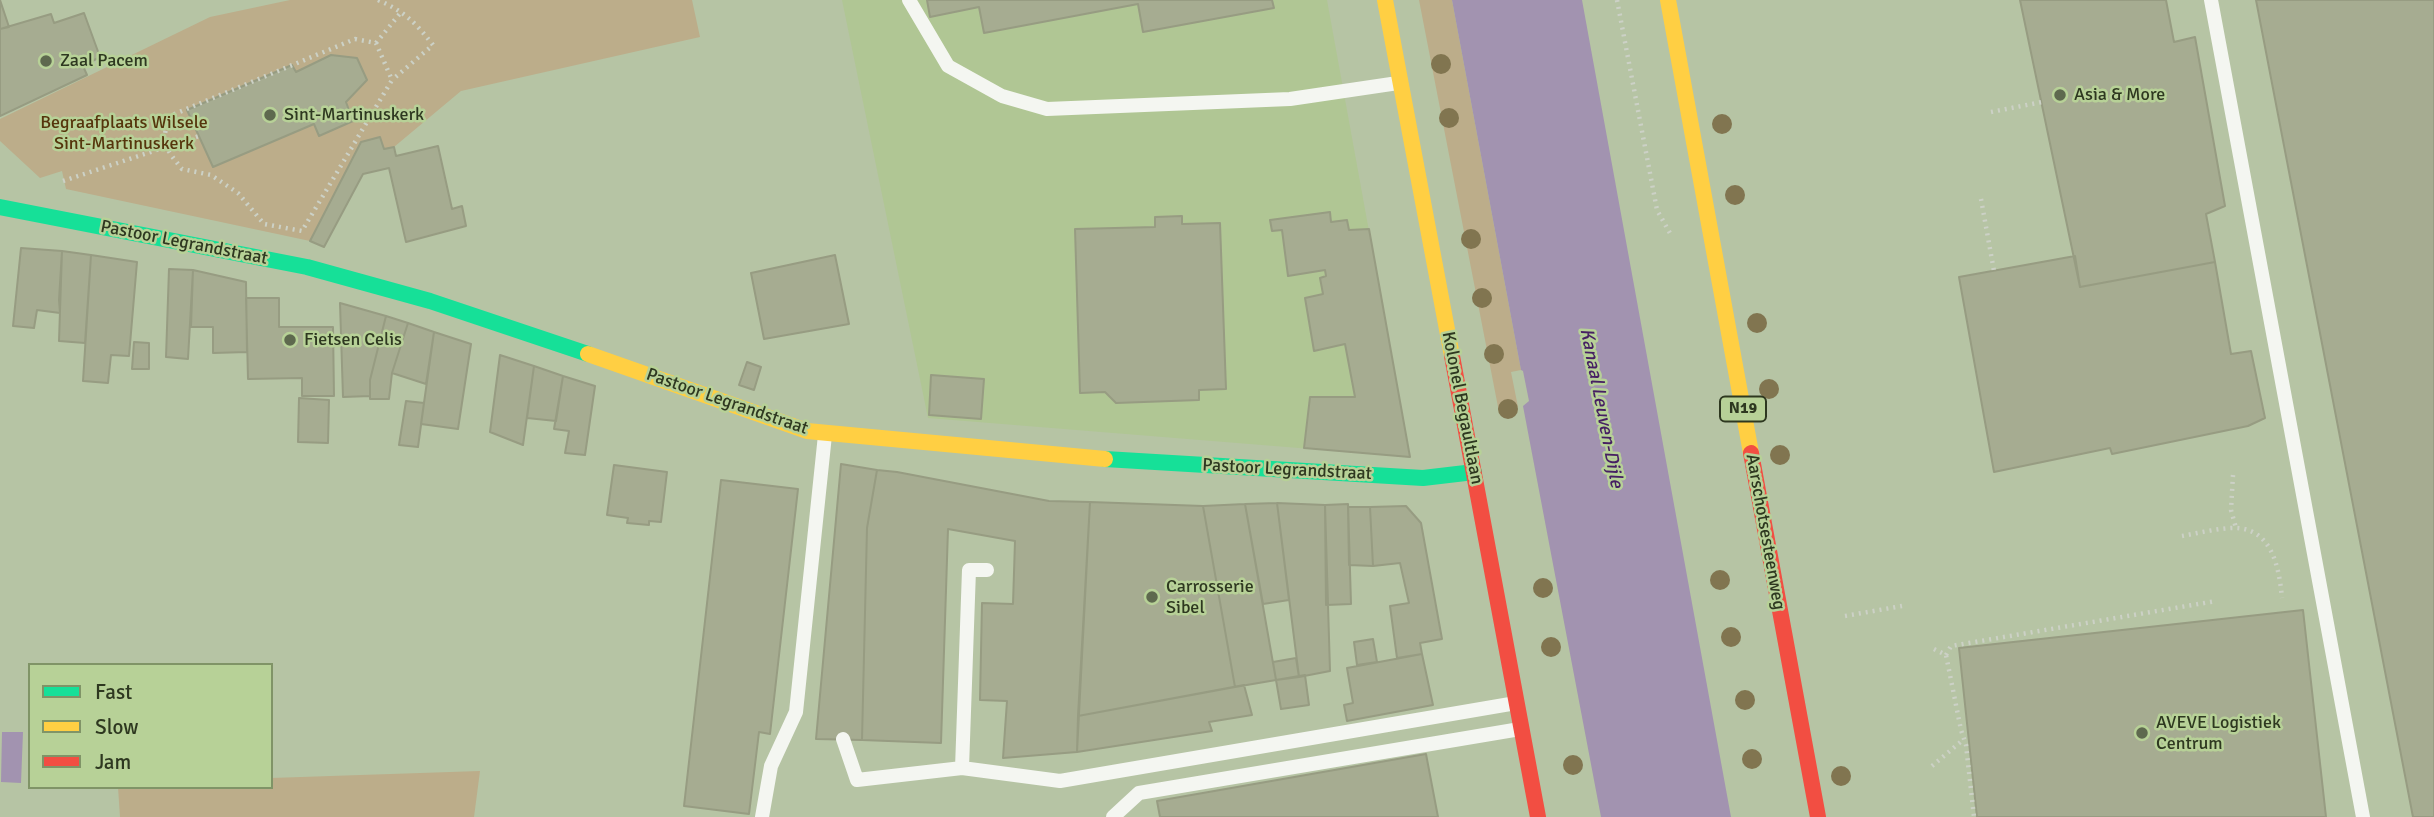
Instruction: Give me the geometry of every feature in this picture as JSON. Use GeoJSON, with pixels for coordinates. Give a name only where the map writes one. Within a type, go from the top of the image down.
{"type":"FeatureCollection","features":[{"type":"Feature","properties":{"kind":"street","name":"Kolonel Begaultlaan"},"geometry":{"type":"LineString","coordinates":[[1385,0],[1538,817]]}},
{"type":"Feature","properties":{"kind":"street","name":"Aarschotsesteenweg"},"geometry":{"type":"LineString","coordinates":[[1668,0],[1818,817]]}},
{"type":"Feature","properties":{"kind":"street","name":"Pastoor Legrandstraat"},"geometry":{"type":"LineString","coordinates":[[0,207],[307,267],[429,301],[545,339],[807,431],[1111,460],[1423,478],[1474,472]]}},
{"type":"Feature","properties":{"kind":"lane"},"geometry":{"type":"LineString","coordinates":[[909,0],[948,66],[1002,96],[1047,109],[1290,99],[1400,83]]}},
{"type":"Feature","properties":{"kind":"lane"},"geometry":{"type":"LineString","coordinates":[[2211,0],[2363,817]]}},
{"type":"Feature","properties":{"kind":"lane"},"geometry":{"type":"LineString","coordinates":[[762,817],[771,765],[796,712],[825,433]]}},
{"type":"Feature","properties":{"kind":"lane"},"geometry":{"type":"LineString","coordinates":[[962,768],[969,570],[987,570]]}},
{"type":"Feature","properties":{"kind":"lane"},"geometry":{"type":"LineString","coordinates":[[842,739],[857,780],[962,768],[1060,781],[1517,703]]}},
{"type":"Feature","properties":{"kind":"lane"},"geometry":{"type":"LineString","coordinates":[[1113,817],[1139,793],[1522,729]]}},
{"type":"Feature","properties":{"kind":"path"},"geometry":{"type":"LineString","coordinates":[[376,43],[355,39],[172,116],[165,127],[166,149],[182,169],[211,175],[238,193],[264,224],[302,231],[392,80],[433,44],[402,11],[378,0]]}},
{"type":"Feature","properties":{"kind":"path"},"geometry":{"type":"LineString","coordinates":[[1617,0],[1657,210],[1674,240]]}},
{"type":"Feature","properties":{"kind":"path"},"geometry":{"type":"LineString","coordinates":[[376,43],[402,11]]}},
{"type":"Feature","properties":{"kind":"path"},"geometry":{"type":"LineString","coordinates":[[376,43],[392,80]]}},
{"type":"Feature","properties":{"kind":"path"},"geometry":{"type":"LineString","coordinates":[[1991,112],[2042,102]]}},
{"type":"Feature","properties":{"kind":"path"},"geometry":{"type":"LineString","coordinates":[[38,215],[41,194],[56,184],[199,136]]}},
{"type":"Feature","properties":{"kind":"path"},"geometry":{"type":"LineString","coordinates":[[1981,199],[1994,271]]}},
{"type":"Feature","properties":{"kind":"path"},"geometry":{"type":"LineString","coordinates":[[2233,475],[2231,510],[2236,528]]}},
{"type":"Feature","properties":{"kind":"path"},"geometry":{"type":"LineString","coordinates":[[2182,536],[2236,528],[2260,538],[2271,549],[2277,564],[2282,598]]}},
{"type":"Feature","properties":{"kind":"path"},"geometry":{"type":"LineString","coordinates":[[1974,817],[1964,739],[1946,655],[1951,646],[2216,601]]}},
{"type":"Feature","properties":{"kind":"path"},"geometry":{"type":"LineString","coordinates":[[1845,616],[1902,606]]}},
{"type":"Feature","properties":{"kind":"path"},"geometry":{"type":"LineString","coordinates":[[1934,649],[1946,655]]}},
{"type":"Feature","properties":{"kind":"path"},"geometry":{"type":"LineString","coordinates":[[1932,766],[1964,739]]}},
{"type":"Feature","properties":{"kind":"shaded area"},"geometry":{"type":"Polygon","coordinates":[[[842,0],[1327,0],[1410,457],[928,418],[842,0]]]}},
{"type":"Feature","properties":{"kind":"green space","name":"Begraafplaats Wilsele Sint-Martinuskerk"},"geometry":{"type":"Polygon","coordinates":[[[290,0],[692,0],[700,37],[461,91],[394,147],[384,149],[380,137],[361,142],[310,241],[66,189],[62,171],[40,178],[0,141],[0,119],[210,17],[290,0]],[[331,55],[296,72],[292,65],[187,110],[213,167],[314,124],[319,136],[353,121],[346,102],[367,80],[357,58],[331,55]]]}},
{"type":"Feature","properties":{"kind":"green space"},"geometry":{"type":"Polygon","coordinates":[[[1419,0],[1452,0],[1521,370],[1511,372],[1518,407],[1499,412],[1419,0]]]}},
{"type":"Feature","properties":{"kind":"green space"},"geometry":{"type":"Polygon","coordinates":[[[480,771],[474,817],[120,817],[118,789],[273,789],[273,778],[480,771]]]}},
{"type":"Feature","properties":{"kind":"water","name":"Kanaal Leuven-Dijle"},"geometry":{"type":"Polygon","coordinates":[[[1452,0],[1582,0],[1731,817],[1601,817],[1523,406],[1529,401],[1452,0]]]}},
{"type":"Feature","properties":{"kind":"water"},"geometry":{"type":"Polygon","coordinates":[[[2,732],[23,732],[21,783],[1,782],[2,732]]]}},
{"type":"Feature","properties":{"kind":"building"},"geometry":{"type":"Polygon","coordinates":[[[0,0],[9,27],[0,29],[0,0]]]}},
{"type":"Feature","properties":{"kind":"building"},"geometry":{"type":"Polygon","coordinates":[[[927,0],[1272,0],[1274,8],[1143,32],[1138,4],[984,33],[979,7],[930,17],[927,0]]]}},
{"type":"Feature","properties":{"kind":"building"},"geometry":{"type":"Polygon","coordinates":[[[2020,0],[2166,0],[2174,42],[2195,37],[2225,206],[2206,214],[2215,262],[2080,287],[2020,0]]]}},
{"type":"Feature","properties":{"kind":"building"},"geometry":{"type":"Polygon","coordinates":[[[2256,0],[2434,0],[2434,817],[2413,817],[2256,0]]]}},
{"type":"Feature","properties":{"kind":"building","name":"Zaal Pacem"},"geometry":{"type":"Polygon","coordinates":[[[84,13],[100,57],[83,66],[87,75],[0,116],[0,29],[51,14],[54,23],[84,13]]]}},
{"type":"Feature","properties":{"kind":"building","name":"Sint-Martinuskerk"},"geometry":{"type":"Polygon","coordinates":[[[331,55],[357,58],[367,80],[346,102],[353,121],[319,136],[314,124],[213,167],[187,110],[292,65],[296,72],[331,55]]]}},
{"type":"Feature","properties":{"kind":"building"},"geometry":{"type":"Polygon","coordinates":[[[380,137],[384,149],[394,147],[396,156],[438,146],[452,209],[462,206],[466,226],[406,242],[389,168],[363,174],[324,247],[310,241],[361,142],[380,137]]]}},
{"type":"Feature","properties":{"kind":"building"},"geometry":{"type":"Polygon","coordinates":[[[1330,212],[1331,222],[1347,220],[1349,230],[1369,229],[1410,457],[1304,448],[1310,397],[1355,397],[1345,344],[1314,351],[1305,298],[1323,294],[1320,278],[1326,276],[1325,270],[1288,276],[1282,230],[1272,231],[1270,220],[1330,212]]]}},
{"type":"Feature","properties":{"kind":"building"},"geometry":{"type":"Polygon","coordinates":[[[1182,216],[1182,224],[1220,223],[1226,389],[1199,390],[1199,400],[1116,403],[1105,392],[1080,393],[1075,229],[1155,227],[1155,217],[1182,216]]]}},
{"type":"Feature","properties":{"kind":"building"},"geometry":{"type":"Polygon","coordinates":[[[21,248],[62,251],[60,313],[37,310],[34,328],[13,326],[21,248]]]}},
{"type":"Feature","properties":{"kind":"building"},"geometry":{"type":"Polygon","coordinates":[[[62,251],[91,255],[85,343],[59,341],[62,251]]]}},
{"type":"Feature","properties":{"kind":"building"},"geometry":{"type":"Polygon","coordinates":[[[91,255],[137,262],[129,356],[111,355],[108,383],[83,381],[91,255]]]}},
{"type":"Feature","properties":{"kind":"building"},"geometry":{"type":"Polygon","coordinates":[[[835,255],[849,324],[764,339],[751,273],[835,255]]]}},
{"type":"Feature","properties":{"kind":"building"},"geometry":{"type":"Polygon","coordinates":[[[2075,256],[2080,287],[2215,262],[2231,354],[2251,351],[2265,418],[2248,426],[2112,454],[2110,448],[1994,472],[1959,277],[2075,256]]]}},
{"type":"Feature","properties":{"kind":"building"},"geometry":{"type":"Polygon","coordinates":[[[169,269],[193,270],[188,359],[166,357],[169,269]]]}},
{"type":"Feature","properties":{"kind":"building"},"geometry":{"type":"Polygon","coordinates":[[[193,270],[246,282],[247,352],[213,353],[213,327],[191,327],[193,270]]]}},
{"type":"Feature","properties":{"kind":"building","name":"Fietsen Celis"},"geometry":{"type":"Polygon","coordinates":[[[246,298],[279,298],[279,327],[333,327],[334,396],[302,396],[302,378],[248,379],[246,298]]]}},
{"type":"Feature","properties":{"kind":"building"},"geometry":{"type":"Polygon","coordinates":[[[340,303],[386,316],[370,380],[370,396],[343,397],[340,303]]]}},
{"type":"Feature","properties":{"kind":"building"},"geometry":{"type":"Polygon","coordinates":[[[386,316],[408,323],[392,373],[389,399],[370,399],[370,380],[386,316]]]}},
{"type":"Feature","properties":{"kind":"building"},"geometry":{"type":"Polygon","coordinates":[[[408,323],[434,332],[426,384],[392,373],[408,323]]]}},
{"type":"Feature","properties":{"kind":"building"},"geometry":{"type":"Polygon","coordinates":[[[434,332],[471,344],[458,429],[421,424],[434,332]]]}},
{"type":"Feature","properties":{"kind":"building"},"geometry":{"type":"Polygon","coordinates":[[[134,342],[149,343],[149,369],[132,369],[134,342]]]}},
{"type":"Feature","properties":{"kind":"building"},"geometry":{"type":"Polygon","coordinates":[[[500,355],[534,366],[523,445],[490,432],[500,355]]]}},
{"type":"Feature","properties":{"kind":"building"},"geometry":{"type":"Polygon","coordinates":[[[747,362],[761,367],[754,390],[739,385],[747,362]]]}},
{"type":"Feature","properties":{"kind":"building"},"geometry":{"type":"Polygon","coordinates":[[[534,366],[563,376],[556,421],[527,418],[534,366]]]}},
{"type":"Feature","properties":{"kind":"building"},"geometry":{"type":"Polygon","coordinates":[[[931,375],[984,379],[981,419],[929,415],[931,375]]]}},
{"type":"Feature","properties":{"kind":"building"},"geometry":{"type":"Polygon","coordinates":[[[563,376],[595,386],[585,455],[565,453],[569,431],[554,429],[563,376]]]}},
{"type":"Feature","properties":{"kind":"building"},"geometry":{"type":"Polygon","coordinates":[[[299,398],[329,400],[328,443],[298,442],[299,398]]]}},
{"type":"Feature","properties":{"kind":"building"},"geometry":{"type":"Polygon","coordinates":[[[406,401],[424,403],[418,447],[399,445],[406,401]]]}},
{"type":"Feature","properties":{"kind":"building"},"geometry":{"type":"Polygon","coordinates":[[[841,464],[877,470],[867,528],[862,740],[816,739],[841,464]]]}},
{"type":"Feature","properties":{"kind":"building"},"geometry":{"type":"Polygon","coordinates":[[[614,465],[667,472],[661,522],[649,521],[649,525],[627,523],[628,518],[607,515],[614,465]]]}},
{"type":"Feature","properties":{"kind":"building"},"geometry":{"type":"Polygon","coordinates":[[[877,470],[1049,501],[1090,502],[1077,752],[1003,758],[1007,701],[980,700],[982,603],[1013,604],[1015,541],[948,529],[941,743],[862,740],[867,528],[877,470]]]}},
{"type":"Feature","properties":{"kind":"building"},"geometry":{"type":"Polygon","coordinates":[[[721,480],[798,489],[770,734],[759,732],[749,814],[684,806],[721,480]]]}},
{"type":"Feature","properties":{"kind":"building","name":"Carrosserie Sibel"},"geometry":{"type":"Polygon","coordinates":[[[1090,502],[1203,506],[1235,687],[1078,716],[1090,502]]]}},
{"type":"Feature","properties":{"kind":"building"},"geometry":{"type":"Polygon","coordinates":[[[1277,503],[1325,505],[1330,671],[1299,677],[1277,503]]]}},
{"type":"Feature","properties":{"kind":"building"},"geometry":{"type":"Polygon","coordinates":[[[1277,503],[1289,600],[1263,604],[1245,504],[1277,503]]]}},
{"type":"Feature","properties":{"kind":"building"},"geometry":{"type":"Polygon","coordinates":[[[1245,504],[1276,680],[1235,687],[1203,506],[1245,504]]]}},
{"type":"Feature","properties":{"kind":"building"},"geometry":{"type":"Polygon","coordinates":[[[1348,504],[1351,604],[1326,605],[1325,505],[1348,504]]]}},
{"type":"Feature","properties":{"kind":"building"},"geometry":{"type":"Polygon","coordinates":[[[1406,506],[1421,523],[1442,639],[1420,643],[1422,654],[1397,658],[1390,606],[1409,603],[1400,563],[1373,566],[1370,507],[1406,506]]]}},
{"type":"Feature","properties":{"kind":"building"},"geometry":{"type":"Polygon","coordinates":[[[1348,507],[1370,507],[1373,566],[1349,565],[1348,507]]]}},
{"type":"Feature","properties":{"kind":"building","name":"AVEVE Logistiek Centrum"},"geometry":{"type":"Polygon","coordinates":[[[2303,610],[2326,817],[1977,817],[1959,648],[2303,610]]]}},
{"type":"Feature","properties":{"kind":"building"},"geometry":{"type":"Polygon","coordinates":[[[1373,639],[1377,662],[1357,665],[1354,642],[1373,639]]]}},
{"type":"Feature","properties":{"kind":"building"},"geometry":{"type":"Polygon","coordinates":[[[1422,654],[1433,705],[1347,721],[1344,705],[1353,703],[1347,668],[1422,654]]]}},
{"type":"Feature","properties":{"kind":"building"},"geometry":{"type":"Polygon","coordinates":[[[1296,658],[1299,677],[1276,680],[1273,662],[1296,658]]]}},
{"type":"Feature","properties":{"kind":"building"},"geometry":{"type":"Polygon","coordinates":[[[1305,675],[1309,705],[1281,709],[1276,680],[1305,675]]]}},
{"type":"Feature","properties":{"kind":"building"},"geometry":{"type":"Polygon","coordinates":[[[1244,685],[1252,715],[1209,722],[1212,731],[1077,752],[1078,716],[1244,685]]]}},
{"type":"Feature","properties":{"kind":"building"},"geometry":{"type":"Polygon","coordinates":[[[1426,754],[1438,817],[1160,817],[1157,801],[1426,754]]]}},
{"type":"Feature","properties":{"kind":"traffic: fast"},"geometry":{"type":"LineString","coordinates":[[0,207],[307,267],[430,301],[588,354]]}},
{"type":"Feature","properties":{"kind":"traffic: fast"},"geometry":{"type":"LineString","coordinates":[[1105,459],[1423,478],[1474,472]]}},
{"type":"Feature","properties":{"kind":"traffic: slow"},"geometry":{"type":"LineString","coordinates":[[1385,0],[1452,356]]}},
{"type":"Feature","properties":{"kind":"traffic: slow"},"geometry":{"type":"LineString","coordinates":[[1668,0],[1751,453]]}},
{"type":"Feature","properties":{"kind":"traffic: slow"},"geometry":{"type":"LineString","coordinates":[[588,354],[807,431],[1105,459]]}},
{"type":"Feature","properties":{"kind":"traffic: jam"},"geometry":{"type":"LineString","coordinates":[[1452,356],[1538,817]]}},
{"type":"Feature","properties":{"kind":"traffic: jam"},"geometry":{"type":"LineString","coordinates":[[1751,453],[1818,817]]}},
{"type":"Feature","properties":{"kind":"place","name":"Zaal Pacem"},"geometry":{"type":"Point","coordinates":[46,61]}},
{"type":"Feature","properties":{"kind":"place","name":"Asia & More"},"geometry":{"type":"Point","coordinates":[2060,95]}},
{"type":"Feature","properties":{"kind":"place","name":"Sint-Martinuskerk"},"geometry":{"type":"Point","coordinates":[270,115]}},
{"type":"Feature","properties":{"kind":"place","name":"Fietsen Celis"},"geometry":{"type":"Point","coordinates":[290,340]}},
{"type":"Feature","properties":{"kind":"place","name":"Carrosserie Sibel"},"geometry":{"type":"Point","coordinates":[1152,597]}},
{"type":"Feature","properties":{"kind":"place","name":"AVEVE Logistiek Centrum"},"geometry":{"type":"Point","coordinates":[2142,733]}}]}
